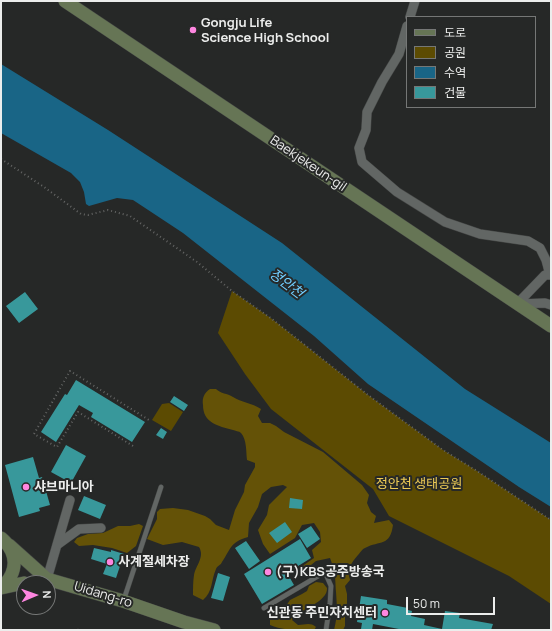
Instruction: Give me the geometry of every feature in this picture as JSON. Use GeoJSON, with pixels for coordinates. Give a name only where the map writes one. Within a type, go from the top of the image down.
{"type":"FeatureCollection","features":[{"type":"Feature","properties":{"kind":"main road","name":"Baekjekeun-gil"},"geometry":{"type":"LineString","coordinates":[[65,1],[551,326]]}},
{"type":"Feature","properties":{"kind":"main road"},"geometry":{"type":"LineString","coordinates":[[5,542],[42,575]]}},
{"type":"Feature","properties":{"kind":"main road"},"geometry":{"type":"LineString","coordinates":[[1,588],[8,582],[13,573],[14,563],[13,554],[5,542]]}},
{"type":"Feature","properties":{"kind":"main road","name":"Uidang-ro"},"geometry":{"type":"LineString","coordinates":[[56,582],[123,601],[209,629]]}},
{"type":"Feature","properties":{"kind":"main road"},"geometry":{"type":"LineString","coordinates":[[1,588],[16,585]]}},
{"type":"Feature","properties":{"kind":"street"},"geometry":{"type":"LineString","coordinates":[[410,16],[415,1]]}},
{"type":"Feature","properties":{"kind":"street"},"geometry":{"type":"LineString","coordinates":[[406,30],[399,54],[382,82],[367,112],[366,130],[359,148],[362,162],[397,192],[445,222],[480,234],[528,241],[540,248],[546,260],[550,275],[545,274],[517,304]]}},
{"type":"Feature","properties":{"kind":"street"},"geometry":{"type":"LineString","coordinates":[[517,304],[551,304]]}},
{"type":"Feature","properties":{"kind":"street"},"geometry":{"type":"LineString","coordinates":[[48,575],[70,500]]}},
{"type":"Feature","properties":{"kind":"street"},"geometry":{"type":"LineString","coordinates":[[57,545],[79,529],[101,528]]}},
{"type":"Feature","properties":{"kind":"lane"},"geometry":{"type":"LineString","coordinates":[[123,601],[161,487]]}},
{"type":"Feature","properties":{"kind":"lane"},"geometry":{"type":"LineString","coordinates":[[264,608],[325,572],[331,586],[326,630]]}},
{"type":"Feature","properties":{"kind":"path"},"geometry":{"type":"LineString","coordinates":[[1,159],[44,186],[81,214],[88,215],[108,210],[130,216],[197,262],[232,291],[272,319],[368,396],[437,445],[551,520]]}},
{"type":"Feature","properties":{"kind":"path"},"geometry":{"type":"LineString","coordinates":[[133,446],[78,412],[57,447],[34,434],[70,371],[149,420]]}},
{"type":"Feature","properties":{"kind":"green space","name":"정안천 생태공원"},"geometry":{"type":"Polygon","coordinates":[[[232,291],[272,319],[368,395],[443,450],[551,520],[551,604],[509,576],[389,516],[373,489],[271,409],[245,374],[218,333],[232,291]]]}},
{"type":"Feature","properties":{"kind":"green space"},"geometry":{"type":"Polygon","coordinates":[[[169,403],[183,412],[171,431],[152,420],[162,404],[169,403]]]}},
{"type":"Feature","properties":{"kind":"shaded area"},"geometry":{"type":"Polygon","coordinates":[[[210,389],[216,389],[258,407],[261,409],[258,416],[262,423],[270,423],[323,452],[362,485],[369,495],[367,503],[371,512],[376,516],[374,523],[389,520],[393,525],[392,532],[387,540],[362,550],[349,569],[350,580],[345,586],[347,603],[345,612],[345,626],[343,630],[334,630],[337,615],[337,602],[335,575],[330,558],[316,561],[301,573],[298,572],[298,569],[314,558],[312,550],[321,542],[320,532],[314,523],[302,525],[295,538],[270,554],[263,544],[258,530],[267,515],[269,505],[287,487],[283,485],[271,487],[262,494],[258,507],[249,523],[248,537],[238,541],[232,546],[214,573],[209,593],[203,600],[193,595],[194,575],[201,558],[201,551],[199,547],[182,542],[163,545],[147,539],[157,519],[157,512],[160,509],[173,508],[188,510],[205,516],[216,525],[229,530],[235,510],[244,492],[245,485],[255,467],[255,463],[247,460],[245,443],[241,433],[212,423],[206,416],[203,400],[206,392],[210,389]]]}},
{"type":"Feature","properties":{"kind":"shaded area"},"geometry":{"type":"Polygon","coordinates":[[[139,524],[143,526],[136,546],[127,553],[112,548],[93,545],[79,546],[74,542],[77,538],[88,534],[103,533],[118,526],[139,524]]]}},
{"type":"Feature","properties":{"kind":"shaded area"},"geometry":{"type":"Polygon","coordinates":[[[316,582],[323,583],[327,588],[326,593],[318,601],[292,620],[298,625],[314,625],[316,627],[314,630],[286,629],[270,625],[270,618],[274,611],[286,606],[290,600],[307,591],[309,586],[316,582]]]}},
{"type":"Feature","properties":{"kind":"water","name":"정안천"},"geometry":{"type":"Polygon","coordinates":[[[1,64],[108,130],[282,243],[465,389],[551,443],[551,507],[519,487],[368,384],[314,336],[183,233],[133,200],[117,198],[89,206],[86,204],[84,192],[80,182],[71,173],[1,133],[1,64]]]}},
{"type":"Feature","properties":{"kind":"building"},"geometry":{"type":"Polygon","coordinates":[[[25,292],[38,309],[19,323],[6,306],[25,292]]]}},
{"type":"Feature","properties":{"kind":"building"},"geometry":{"type":"Polygon","coordinates":[[[76,380],[145,422],[132,442],[91,417],[93,413],[79,405],[56,442],[41,432],[65,394],[67,395],[76,380]]]}},
{"type":"Feature","properties":{"kind":"building"},"geometry":{"type":"Polygon","coordinates":[[[174,396],[188,405],[184,411],[170,402],[174,396]]]}},
{"type":"Feature","properties":{"kind":"building"},"geometry":{"type":"Polygon","coordinates":[[[161,428],[167,432],[163,439],[156,435],[161,428]]]}},
{"type":"Feature","properties":{"kind":"building"},"geometry":{"type":"Polygon","coordinates":[[[66,445],[86,456],[71,483],[51,472],[66,445]]]}},
{"type":"Feature","properties":{"kind":"building"},"geometry":{"type":"Polygon","coordinates":[[[33,457],[39,478],[42,477],[50,505],[39,508],[40,511],[19,517],[5,465],[33,457]]]}},
{"type":"Feature","properties":{"kind":"building"},"geometry":{"type":"Polygon","coordinates":[[[84,496],[106,505],[100,519],[78,510],[84,496]]]}},
{"type":"Feature","properties":{"kind":"building"},"geometry":{"type":"Polygon","coordinates":[[[290,498],[303,500],[302,509],[289,508],[290,498]]]}},
{"type":"Feature","properties":{"kind":"building"},"geometry":{"type":"Polygon","coordinates":[[[285,522],[292,532],[277,543],[269,533],[285,522]]]}},
{"type":"Feature","properties":{"kind":"building"},"geometry":{"type":"Polygon","coordinates":[[[311,526],[320,539],[307,548],[298,534],[311,526]]]}},
{"type":"Feature","properties":{"kind":"building","name":"(구)KBS공주방송국"},"geometry":{"type":"Polygon","coordinates":[[[300,539],[311,558],[287,573],[294,585],[262,604],[244,574],[300,539]]]}},
{"type":"Feature","properties":{"kind":"building"},"geometry":{"type":"Polygon","coordinates":[[[246,541],[260,561],[249,569],[235,548],[246,541]]]}},
{"type":"Feature","properties":{"kind":"building","name":"사계절세차장"},"geometry":{"type":"Polygon","coordinates":[[[94,548],[111,552],[111,550],[124,554],[116,578],[103,574],[107,564],[91,559],[94,548]]]}},
{"type":"Feature","properties":{"kind":"building"},"geometry":{"type":"Polygon","coordinates":[[[218,573],[230,577],[223,601],[211,598],[218,573]]]}},
{"type":"Feature","properties":{"kind":"building","name":"신관동 주민자치센터"},"geometry":{"type":"Polygon","coordinates":[[[361,596],[387,600],[387,604],[408,608],[408,610],[412,611],[411,616],[425,619],[424,625],[442,629],[445,611],[460,613],[459,618],[493,624],[491,630],[404,630],[373,624],[372,630],[361,629],[362,623],[357,622],[361,596]]]}},
{"type":"Feature","properties":{"kind":"place","name":"Gongju Life Science High School"},"geometry":{"type":"Point","coordinates":[193,30]}},
{"type":"Feature","properties":{"kind":"place","name":"샤브마니아"},"geometry":{"type":"Point","coordinates":[26,487]}},
{"type":"Feature","properties":{"kind":"place","name":"사계절세차장"},"geometry":{"type":"Point","coordinates":[110,562]}},
{"type":"Feature","properties":{"kind":"place","name":"(구)KBS공주방송국"},"geometry":{"type":"Point","coordinates":[268,572]}},
{"type":"Feature","properties":{"kind":"place","name":"신관동 주민자치센터"},"geometry":{"type":"Point","coordinates":[385,613]}}]}
